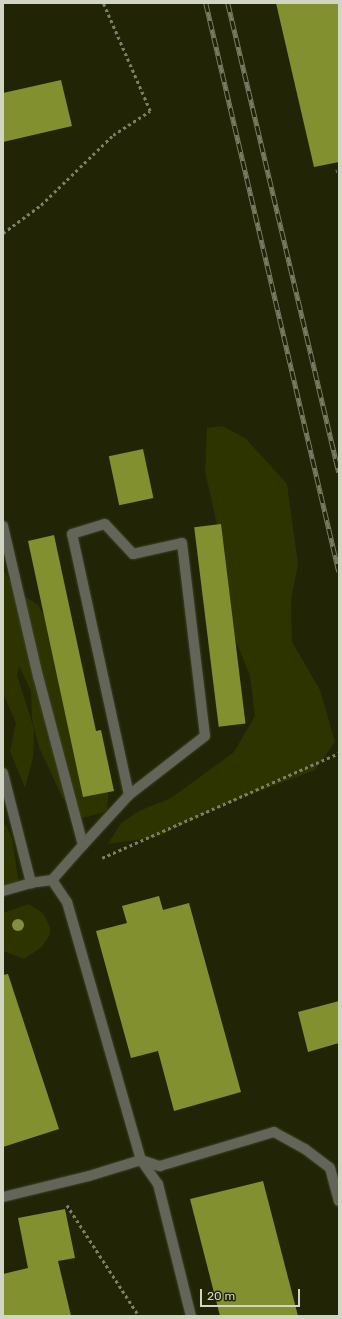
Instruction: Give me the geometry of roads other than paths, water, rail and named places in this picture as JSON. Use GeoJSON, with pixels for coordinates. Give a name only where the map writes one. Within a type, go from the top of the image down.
{"type":"FeatureCollection","features":[{"type":"Feature","properties":{"kind":"lane"},"geometry":{"type":"LineString","coordinates":[[3,891],[31,883],[52,880],[129,795],[205,736],[182,543],[133,554],[105,524],[72,534],[129,795]]}},
{"type":"Feature","properties":{"kind":"lane"},"geometry":{"type":"LineString","coordinates":[[3,526],[38,676],[83,845]]}},
{"type":"Feature","properties":{"kind":"lane"},"geometry":{"type":"LineString","coordinates":[[3,773],[31,883]]}},
{"type":"Feature","properties":{"kind":"lane"},"geometry":{"type":"LineString","coordinates":[[52,880],[67,902],[141,1160],[158,1184],[191,1316]]}},
{"type":"Feature","properties":{"kind":"lane"},"geometry":{"type":"LineString","coordinates":[[3,1197],[54,1185],[141,1160],[160,1166],[274,1132],[305,1149],[330,1168],[339,1202]]}},
{"type":"Feature","properties":{"kind":"railway"},"geometry":{"type":"LineString","coordinates":[[206,3],[339,572]]}},
{"type":"Feature","properties":{"kind":"railway"},"geometry":{"type":"LineString","coordinates":[[228,3],[339,472]]}}]}
